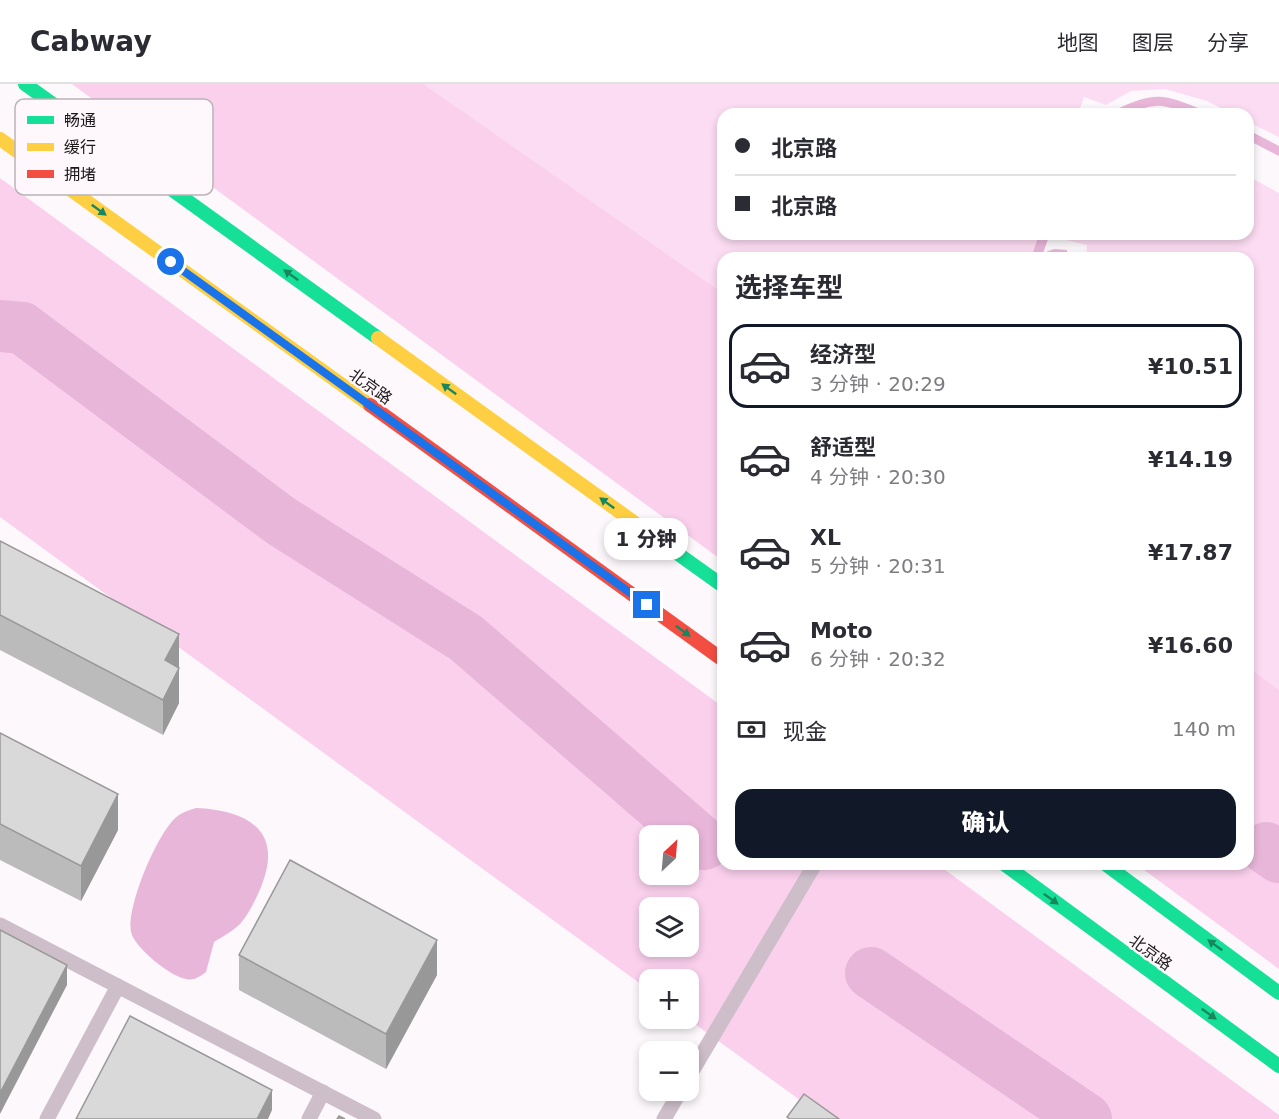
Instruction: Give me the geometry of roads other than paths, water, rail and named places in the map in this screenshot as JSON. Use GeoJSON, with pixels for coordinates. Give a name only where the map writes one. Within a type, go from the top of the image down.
{"type":"FeatureCollection","features":[{"type":"Feature","properties":{"kind":"main road"},"geometry":{"type":"LineString","coordinates":[[25,84],[46,99]]}},
{"type":"Feature","properties":{"kind":"main road","name":"北京路"},"geometry":{"type":"LineString","coordinates":[[0,139],[15,150]]}},
{"type":"Feature","properties":{"kind":"main road","name":"北京路"},"geometry":{"type":"LineString","coordinates":[[78,195],[717,656]]}},
{"type":"Feature","properties":{"kind":"main road"},"geometry":{"type":"LineString","coordinates":[[179,195],[717,582]]}},
{"type":"Feature","properties":{"kind":"main road","name":"北京路"},"geometry":{"type":"LineString","coordinates":[[1012,870],[1279,1066]]}},
{"type":"Feature","properties":{"kind":"main road"},"geometry":{"type":"LineString","coordinates":[[1113,870],[1279,993]]}},
{"type":"Feature","properties":{"kind":"lane"},"geometry":{"type":"LineString","coordinates":[[699,1059],[811,870]]}},
{"type":"Feature","properties":{"kind":"lane"},"geometry":{"type":"LineString","coordinates":[[0,925],[374,1119]]}},
{"type":"Feature","properties":{"kind":"lane"},"geometry":{"type":"LineString","coordinates":[[47,1119],[118,986]]}},
{"type":"Feature","properties":{"kind":"lane"},"geometry":{"type":"LineString","coordinates":[[309,1119],[323,1092]]}},
{"type":"Feature","properties":{"kind":"lane"},"geometry":{"type":"LineString","coordinates":[[664,1119],[675,1101]]}},
{"type":"Feature","properties":{"kind":"waterway"},"geometry":{"type":"LineString","coordinates":[[1131,108],[1159,101],[1185,108]]}},
{"type":"Feature","properties":{"kind":"waterway"},"geometry":{"type":"LineString","coordinates":[[1254,138],[1279,151]]}},
{"type":"Feature","properties":{"kind":"waterway"},"geometry":{"type":"LineString","coordinates":[[0,326],[22,328],[281,521],[466,638],[704,844]]}},
{"type":"Feature","properties":{"kind":"waterway"},"geometry":{"type":"LineString","coordinates":[[1266,848],[1279,838]]}},
{"type":"Feature","properties":{"kind":"waterway"},"geometry":{"type":"LineString","coordinates":[[1266,848],[1279,857]]}},
{"type":"Feature","properties":{"kind":"waterway"},"geometry":{"type":"LineString","coordinates":[[871,973],[1086,1119]]}}]}
